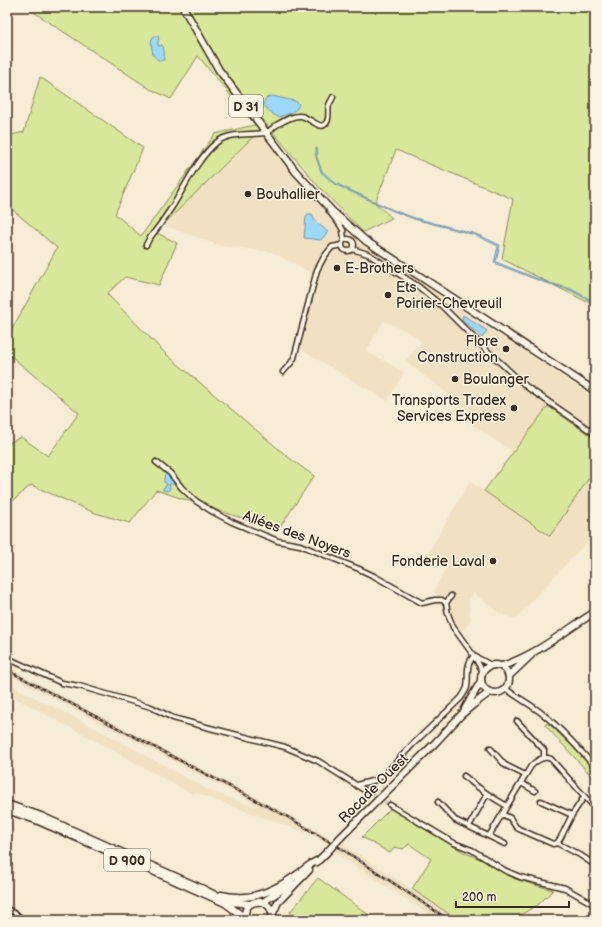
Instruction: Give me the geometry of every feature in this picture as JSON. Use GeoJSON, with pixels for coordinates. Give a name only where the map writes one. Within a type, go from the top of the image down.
{"type":"FeatureCollection","features":[{"type":"Feature","properties":{"kind":"main road","name":"D 31"},"geometry":{"type":"LineString","coordinates":[[183,7],[219,70],[296,172],[319,198],[346,224],[366,241],[595,392]]}},
{"type":"Feature","properties":{"kind":"main road"},"geometry":{"type":"LineString","coordinates":[[502,666],[508,672],[510,681],[506,689],[498,693],[486,690],[481,681],[482,672],[485,669],[491,665],[502,666],[514,662],[535,651],[595,612]]}},
{"type":"Feature","properties":{"kind":"main road"},"geometry":{"type":"LineString","coordinates":[[509,676],[535,651]]}},
{"type":"Feature","properties":{"kind":"main road","name":"Rocade Ouest"},"geometry":{"type":"LineString","coordinates":[[461,715],[481,681]]}},
{"type":"Feature","properties":{"kind":"main road","name":"Rocade Ouest"},"geometry":{"type":"LineString","coordinates":[[272,913],[278,902],[461,715],[490,692]]}},
{"type":"Feature","properties":{"kind":"main road","name":"D 900"},"geometry":{"type":"LineString","coordinates":[[7,804],[41,816],[221,898],[231,902],[250,904]]}},
{"type":"Feature","properties":{"kind":"main road","name":"D 900"},"geometry":{"type":"LineString","coordinates":[[7,810],[36,820],[225,903],[245,918]]}},
{"type":"Feature","properties":{"kind":"main road"},"geometry":{"type":"LineString","coordinates":[[201,888],[218,894],[237,897],[254,897],[269,892],[298,874],[313,862],[319,860]]}},
{"type":"Feature","properties":{"kind":"main road","name":"Rocade Ouest"},"geometry":{"type":"LineString","coordinates":[[263,902],[302,877]]}},
{"type":"Feature","properties":{"kind":"main road"},"geometry":{"type":"LineString","coordinates":[[245,918],[245,912],[250,904],[254,902],[263,902],[269,906],[272,913],[272,920]]}},
{"type":"Feature","properties":{"kind":"street"},"geometry":{"type":"LineString","coordinates":[[146,245],[172,208],[204,156],[218,142],[230,136],[267,133],[277,125],[293,117],[300,116],[308,118],[318,126],[326,125],[328,120],[328,106],[333,97]]}},
{"type":"Feature","properties":{"kind":"street"},"geometry":{"type":"LineString","coordinates":[[319,198],[343,230],[344,240],[342,245]]}},
{"type":"Feature","properties":{"kind":"street"},"geometry":{"type":"LineString","coordinates":[[344,240],[351,240],[353,243],[352,248]]}},
{"type":"Feature","properties":{"kind":"street"},"geometry":{"type":"LineString","coordinates":[[342,245],[343,249],[345,250],[349,251],[352,248],[368,254],[419,287],[442,306],[482,346],[527,387],[595,434]]}},
{"type":"Feature","properties":{"kind":"street"},"geometry":{"type":"LineString","coordinates":[[283,372],[294,358],[317,270],[324,257],[332,247],[342,245]]}},
{"type":"Feature","properties":{"kind":"street","name":"Allées des Noyers"},"geometry":{"type":"LineString","coordinates":[[156,462],[170,473],[182,488],[196,501],[232,522],[278,540],[300,545],[359,569],[422,603],[435,600],[442,600],[446,603]]}},
{"type":"Feature","properties":{"kind":"street"},"geometry":{"type":"LineString","coordinates":[[451,596],[446,603],[453,627],[474,656],[482,672]]}},
{"type":"Feature","properties":{"kind":"street"},"geometry":{"type":"LineString","coordinates":[[474,656],[491,665]]}},
{"type":"Feature","properties":{"kind":"street"},"geometry":{"type":"LineString","coordinates":[[357,786],[376,780],[386,772],[461,698],[466,687],[468,663],[474,656]]}},
{"type":"Feature","properties":{"kind":"street"},"geometry":{"type":"LineString","coordinates":[[7,658],[62,683],[79,686],[151,707],[174,718],[285,747],[318,761],[369,793]]}},
{"type":"Feature","properties":{"kind":"street"},"geometry":{"type":"LineString","coordinates":[[506,689],[546,716],[595,767]]}},
{"type":"Feature","properties":{"kind":"street"},"geometry":{"type":"LineString","coordinates":[[517,721],[544,750],[544,757]]}},
{"type":"Feature","properties":{"kind":"street"},"geometry":{"type":"LineString","coordinates":[[490,748],[505,765],[525,775]]}},
{"type":"Feature","properties":{"kind":"street"},"geometry":{"type":"LineString","coordinates":[[489,836],[531,766],[536,761],[544,757],[551,759],[595,808]]}},
{"type":"Feature","properties":{"kind":"street"},"geometry":{"type":"LineString","coordinates":[[464,776],[475,786],[507,806]]}},
{"type":"Feature","properties":{"kind":"street"},"geometry":{"type":"LineString","coordinates":[[521,783],[535,791]]}},
{"type":"Feature","properties":{"kind":"street"},"geometry":{"type":"LineString","coordinates":[[469,826],[487,794]]}},
{"type":"Feature","properties":{"kind":"street"},"geometry":{"type":"LineString","coordinates":[[557,843],[584,796]]}},
{"type":"Feature","properties":{"kind":"street"},"geometry":{"type":"LineString","coordinates":[[541,801],[572,815]]}},
{"type":"Feature","properties":{"kind":"street"},"geometry":{"type":"LineString","coordinates":[[438,802],[455,820],[505,844]]}},
{"type":"Feature","properties":{"kind":"street"},"geometry":{"type":"LineString","coordinates":[[390,805],[454,842],[472,850],[504,870],[520,877],[565,888],[595,905]]}},
{"type":"Feature","properties":{"kind":"street"},"geometry":{"type":"LineString","coordinates":[[502,814],[510,818],[516,826],[524,832],[553,844],[557,843],[595,865]]}},
{"type":"Feature","properties":{"kind":"street"},"geometry":{"type":"LineString","coordinates":[[7,909],[24,920]]}},
{"type":"Feature","properties":{"kind":"shaded area"},"geometry":{"type":"Polygon","coordinates":[[[257,129],[303,186],[334,221],[368,249],[595,398],[595,439],[548,406],[513,452],[465,420],[444,391],[405,361],[421,342],[412,334],[384,321],[366,351],[404,372],[387,401],[294,345],[313,275],[272,252],[221,246],[157,223],[257,129]]]}},
{"type":"Feature","properties":{"kind":"shaded area"},"geometry":{"type":"Polygon","coordinates":[[[595,469],[595,549],[586,543],[515,619],[499,613],[474,593],[469,600],[471,620],[457,637],[434,591],[446,568],[427,555],[470,481],[550,536],[595,469]]]}},
{"type":"Feature","properties":{"kind":"shaded area"},"geometry":{"type":"Polygon","coordinates":[[[7,667],[301,821],[333,841],[328,845],[302,831],[197,793],[190,793],[13,697],[7,696],[7,683],[99,730],[211,791],[255,807],[257,805],[7,674],[7,667]]]}},
{"type":"Feature","properties":{"kind":"shaded area"},"geometry":{"type":"Polygon","coordinates":[[[343,844],[458,920],[438,920],[334,852],[343,844]]]}},
{"type":"Feature","properties":{"kind":"green space"},"geometry":{"type":"Polygon","coordinates":[[[26,7],[595,7],[595,306],[502,259],[513,199],[396,150],[375,203],[392,218],[363,232],[319,187],[266,124],[163,225],[157,233],[177,243],[159,285],[125,277],[107,294],[166,354],[288,457],[314,476],[278,530],[156,490],[130,523],[95,513],[31,485],[7,506],[7,444],[21,437],[48,456],[79,413],[7,353],[7,338],[57,248],[7,205],[7,136],[24,132],[40,77],[143,148],[115,214],[141,236],[215,134],[255,125],[198,56],[171,99],[150,89],[26,7]]]}},
{"type":"Feature","properties":{"kind":"green space"},"geometry":{"type":"Polygon","coordinates":[[[548,406],[595,439],[595,469],[550,536],[484,491],[548,406]]]}},
{"type":"Feature","properties":{"kind":"green space"},"geometry":{"type":"Polygon","coordinates":[[[544,724],[549,724],[595,768],[595,780],[544,724]]]}},
{"type":"Feature","properties":{"kind":"green space"},"geometry":{"type":"Polygon","coordinates":[[[391,808],[463,852],[492,864],[515,879],[553,890],[539,904],[512,920],[458,920],[412,889],[431,859],[409,844],[403,849],[395,847],[390,853],[362,837],[391,808]]]}},
{"type":"Feature","properties":{"kind":"green space"},"geometry":{"type":"Polygon","coordinates":[[[318,878],[376,920],[296,920],[290,912],[318,878]]]}},
{"type":"Feature","properties":{"kind":"water"},"geometry":{"type":"Polygon","coordinates":[[[158,36],[159,38],[158,46],[162,45],[164,48],[164,60],[159,61],[153,55],[151,43],[152,38],[158,36]]]}},
{"type":"Feature","properties":{"kind":"water"},"geometry":{"type":"Polygon","coordinates":[[[272,96],[295,101],[299,104],[298,107],[294,111],[279,117],[274,115],[263,105],[264,101],[268,97],[272,96]]]}},
{"type":"Feature","properties":{"kind":"water"},"geometry":{"type":"Polygon","coordinates":[[[316,148],[318,154],[316,155],[322,171],[335,183],[393,210],[415,218],[476,234],[500,245],[496,262],[543,281],[571,289],[595,302],[595,304],[570,290],[543,282],[494,263],[498,246],[475,235],[414,219],[393,211],[334,184],[321,172],[315,154],[316,148]]]}},
{"type":"Feature","properties":{"kind":"water"},"geometry":{"type":"Polygon","coordinates":[[[308,214],[312,214],[315,221],[328,232],[321,240],[304,238],[306,216],[308,214]]]}},
{"type":"Feature","properties":{"kind":"water"},"geometry":{"type":"Polygon","coordinates":[[[463,315],[487,331],[482,338],[462,320],[463,315]]]}},
{"type":"Feature","properties":{"kind":"water"},"geometry":{"type":"Polygon","coordinates":[[[166,472],[178,485],[177,487],[174,484],[169,484],[170,489],[167,491],[163,490],[167,484],[164,482],[166,472]]]}},
{"type":"Feature","properties":{"kind":"tunnel"},"geometry":{"type":"LineString","coordinates":[[369,793],[390,805]]}},
{"type":"Feature","properties":{"kind":"railway"},"geometry":{"type":"LineString","coordinates":[[7,670],[286,816],[342,849],[449,920]]}},
{"type":"Feature","properties":{"kind":"place","name":"Bouhallier"},"geometry":{"type":"Point","coordinates":[248,194]}},
{"type":"Feature","properties":{"kind":"place","name":"E-Brothers"},"geometry":{"type":"Point","coordinates":[337,268]}},
{"type":"Feature","properties":{"kind":"place","name":"Ets Poirier-Chevreuil"},"geometry":{"type":"Point","coordinates":[388,295]}},
{"type":"Feature","properties":{"kind":"place","name":"Flore Construction"},"geometry":{"type":"Point","coordinates":[506,349]}},
{"type":"Feature","properties":{"kind":"place","name":"Boulanger"},"geometry":{"type":"Point","coordinates":[455,379]}},
{"type":"Feature","properties":{"kind":"place","name":"Transports Tradex Services Express"},"geometry":{"type":"Point","coordinates":[514,408]}},
{"type":"Feature","properties":{"kind":"place","name":"Fonderie Laval"},"geometry":{"type":"Point","coordinates":[493,561]}}]}
